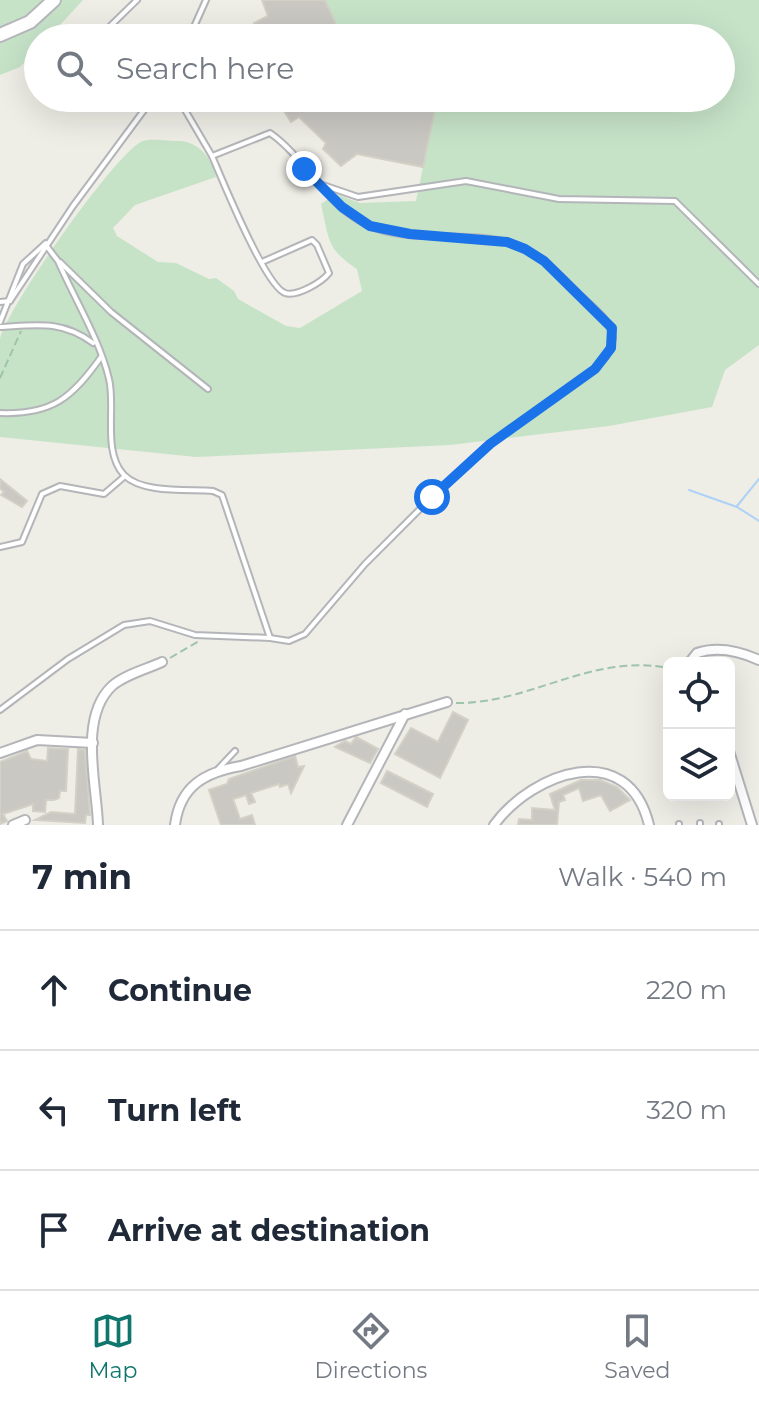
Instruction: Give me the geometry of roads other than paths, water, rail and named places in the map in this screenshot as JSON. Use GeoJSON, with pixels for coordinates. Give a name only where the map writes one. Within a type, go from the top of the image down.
{"type":"FeatureCollection","features":[{"type":"Feature","properties":{"kind":"main road"},"geometry":{"type":"LineString","coordinates":[[25,24],[54,0]]}},
{"type":"Feature","properties":{"kind":"main road"},"geometry":{"type":"LineString","coordinates":[[0,35],[24,25]]}},
{"type":"Feature","properties":{"kind":"street"},"geometry":{"type":"LineString","coordinates":[[696,657],[703,651],[729,650],[759,660]]}},
{"type":"Feature","properties":{"kind":"street"},"geometry":{"type":"LineString","coordinates":[[98,825],[93,743],[97,711],[104,695],[120,681],[162,662]]}},
{"type":"Feature","properties":{"kind":"street"},"geometry":{"type":"LineString","coordinates":[[175,825],[180,802],[189,788],[217,770],[241,766],[447,702]]}},
{"type":"Feature","properties":{"kind":"street"},"geometry":{"type":"LineString","coordinates":[[347,825],[405,714]]}},
{"type":"Feature","properties":{"kind":"street"},"geometry":{"type":"LineString","coordinates":[[0,753],[37,740],[93,743]]}},
{"type":"Feature","properties":{"kind":"street"},"geometry":{"type":"LineString","coordinates":[[494,825],[512,803],[528,793],[595,770],[617,776],[635,790],[649,825]]}},
{"type":"Feature","properties":{"kind":"street"},"geometry":{"type":"LineString","coordinates":[[735,770],[752,825]]}},
{"type":"Feature","properties":{"kind":"street"},"geometry":{"type":"LineString","coordinates":[[13,825],[25,820]]}},
{"type":"Feature","properties":{"kind":"lane"},"geometry":{"type":"LineString","coordinates":[[112,24],[137,0]]}},
{"type":"Feature","properties":{"kind":"lane"},"geometry":{"type":"LineString","coordinates":[[195,24],[206,0]]}},
{"type":"Feature","properties":{"kind":"lane"},"geometry":{"type":"LineString","coordinates":[[95,345],[71,328],[0,324],[10,301],[47,244],[143,112]]}},
{"type":"Feature","properties":{"kind":"lane"},"geometry":{"type":"LineString","coordinates":[[186,112],[212,156],[262,262],[277,288],[284,293],[299,292],[329,273],[312,240],[262,262]]}},
{"type":"Feature","properties":{"kind":"lane"},"geometry":{"type":"LineString","coordinates":[[0,710],[68,659],[124,625],[150,621],[207,637],[289,641],[305,634],[365,564],[432,497],[490,444],[595,369],[606,357],[613,338],[606,320],[544,261],[525,249],[507,242],[382,230],[357,220],[270,133],[212,156]]}},
{"type":"Feature","properties":{"kind":"lane"},"geometry":{"type":"LineString","coordinates":[[318,183],[358,197],[466,181],[559,199],[675,201],[759,284]]}},
{"type":"Feature","properties":{"kind":"lane"},"geometry":{"type":"LineString","coordinates":[[47,244],[58,261],[109,378],[116,460],[125,476],[154,486],[213,491],[222,495],[270,638]]}},
{"type":"Feature","properties":{"kind":"lane"},"geometry":{"type":"LineString","coordinates":[[58,261],[111,312],[208,389]]}},
{"type":"Feature","properties":{"kind":"lane"},"geometry":{"type":"LineString","coordinates":[[0,302],[10,301]]}},
{"type":"Feature","properties":{"kind":"lane"},"geometry":{"type":"LineString","coordinates":[[0,413],[36,413],[48,409],[85,380],[101,357]]}},
{"type":"Feature","properties":{"kind":"lane"},"geometry":{"type":"LineString","coordinates":[[0,547],[22,542],[42,494],[60,486],[104,494],[125,476]]}},
{"type":"Feature","properties":{"kind":"lane"},"geometry":{"type":"LineString","coordinates":[[217,770],[235,751]]}},
{"type":"Feature","properties":{"kind":"waterway"},"geometry":{"type":"LineString","coordinates":[[737,506],[759,479]]}},
{"type":"Feature","properties":{"kind":"waterway"},"geometry":{"type":"LineString","coordinates":[[689,490],[737,507],[759,521]]}}]}
